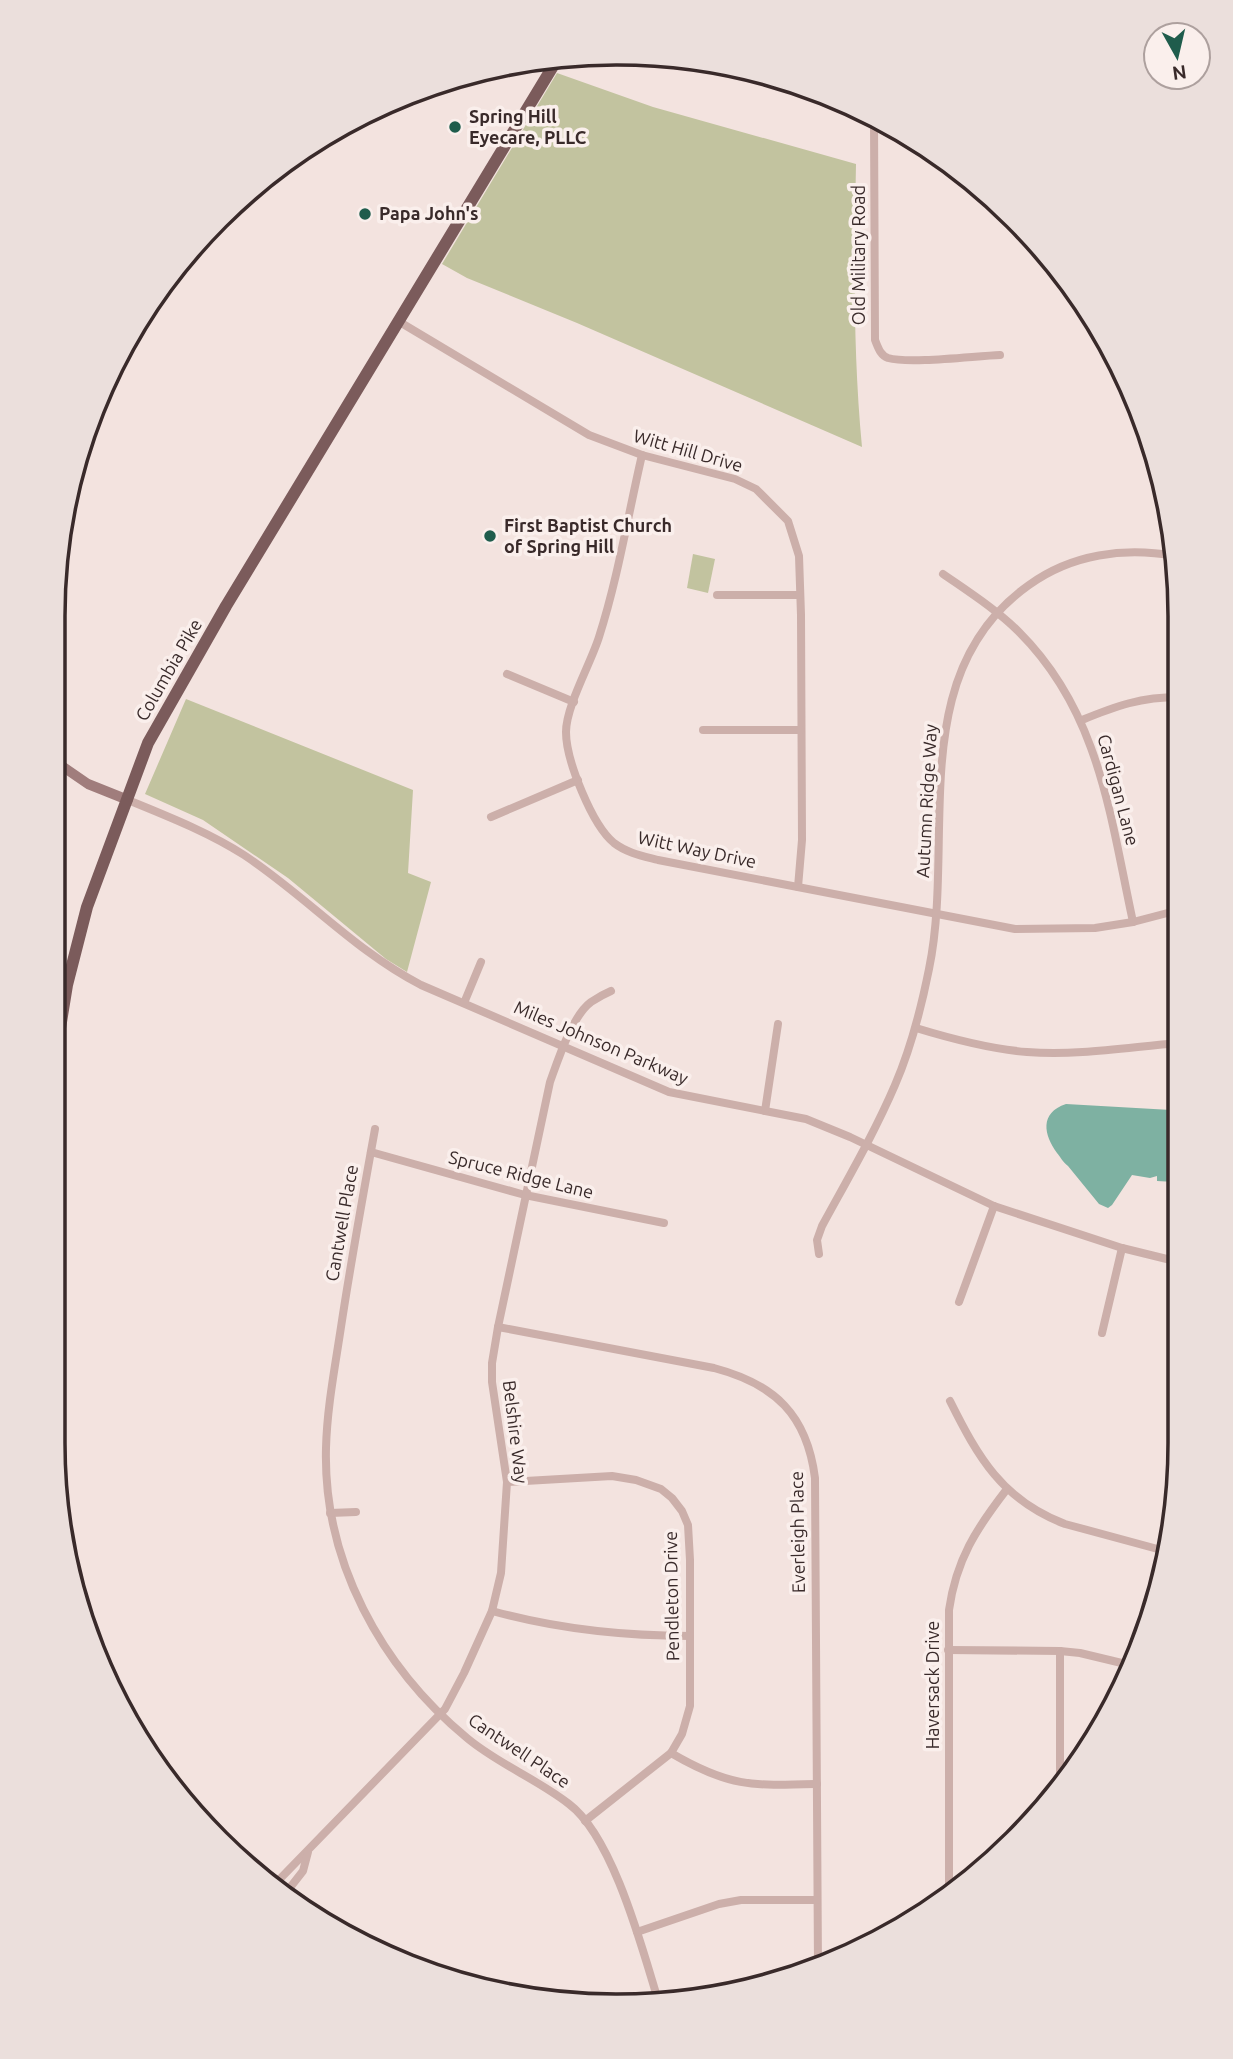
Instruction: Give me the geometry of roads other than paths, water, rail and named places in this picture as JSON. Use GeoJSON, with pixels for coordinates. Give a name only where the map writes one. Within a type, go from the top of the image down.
{"type":"FeatureCollection","features":[{"type":"Feature","properties":{"kind":"main road","name":"Columbia Pike"},"geometry":{"type":"LineString","coordinates":[[65,997],[86,907],[148,743],[242,579],[552,68]]}},
{"type":"Feature","properties":{"kind":"main road"},"geometry":{"type":"LineString","coordinates":[[65,768],[88,784],[128,800]]}},
{"type":"Feature","properties":{"kind":"street","name":"Old Military Road"},"geometry":{"type":"LineString","coordinates":[[874,129],[875,340],[879,350],[888,358],[910,359],[1000,355]]}},
{"type":"Feature","properties":{"kind":"street","name":"Witt Hill Drive"},"geometry":{"type":"LineString","coordinates":[[398,321],[589,435],[642,455],[735,479],[756,489],[780,511],[791,527],[799,556],[802,840],[798,887]]}},
{"type":"Feature","properties":{"kind":"street","name":"Witt Way Drive"},"geometry":{"type":"LineString","coordinates":[[642,455],[599,637],[566,725],[569,754],[578,780],[601,828],[611,840],[625,850],[658,860],[936,915],[1034,930],[1074,930],[1133,922],[1168,913]]}},
{"type":"Feature","properties":{"kind":"street","name":"Autumn Ridge Way"},"geometry":{"type":"LineString","coordinates":[[819,1254],[817,1240],[822,1226],[866,1146],[895,1084],[916,1028],[930,966],[936,915],[943,738],[956,680],[973,644],[997,612],[1035,581],[1069,564],[1120,552],[1165,555]]}},
{"type":"Feature","properties":{"kind":"street","name":"Cardigan Lane"},"geometry":{"type":"LineString","coordinates":[[943,574],[997,612],[1017,630],[1045,661],[1082,720],[1100,769],[1133,922]]}},
{"type":"Feature","properties":{"kind":"street"},"geometry":{"type":"LineString","coordinates":[[717,595],[800,595]]}},
{"type":"Feature","properties":{"kind":"street"},"geometry":{"type":"LineString","coordinates":[[507,674],[575,702]]}},
{"type":"Feature","properties":{"kind":"street"},"geometry":{"type":"LineString","coordinates":[[1082,720],[1129,701],[1168,697]]}},
{"type":"Feature","properties":{"kind":"street"},"geometry":{"type":"LineString","coordinates":[[703,730],[801,730]]}},
{"type":"Feature","properties":{"kind":"street"},"geometry":{"type":"LineString","coordinates":[[491,817],[578,780]]}},
{"type":"Feature","properties":{"kind":"street","name":"Miles Johnson Parkway"},"geometry":{"type":"LineString","coordinates":[[128,800],[209,835],[244,855],[392,970],[464,1003],[669,1093],[806,1119],[994,1206],[1122,1248],[1168,1259]]}},
{"type":"Feature","properties":{"kind":"street"},"geometry":{"type":"LineString","coordinates":[[464,1003],[481,961]]}},
{"type":"Feature","properties":{"kind":"street","name":"Belshire Way"},"geometry":{"type":"LineString","coordinates":[[280,1879],[441,1714],[464,1673],[492,1611],[501,1573],[507,1482],[492,1382],[498,1327],[544,1101],[564,1045],[589,1003],[611,991]]}},
{"type":"Feature","properties":{"kind":"street"},"geometry":{"type":"LineString","coordinates":[[765,1111],[778,1024]]}},
{"type":"Feature","properties":{"kind":"street"},"geometry":{"type":"LineString","coordinates":[[916,1028],[962,1041],[1028,1052],[1059,1053],[1168,1044]]}},
{"type":"Feature","properties":{"kind":"street","name":"Cantwell Place"},"geometry":{"type":"LineString","coordinates":[[375,1129],[354,1242],[326,1447],[330,1513],[342,1561],[358,1601],[375,1632],[394,1660],[441,1714],[467,1739],[572,1806],[585,1821],[599,1842],[629,1906],[656,1993]]}},
{"type":"Feature","properties":{"kind":"street","name":"Spruce Ridge Lane"},"geometry":{"type":"LineString","coordinates":[[371,1152],[525,1195],[664,1223]]}},
{"type":"Feature","properties":{"kind":"street"},"geometry":{"type":"LineString","coordinates":[[958,1302],[994,1206]]}},
{"type":"Feature","properties":{"kind":"street"},"geometry":{"type":"LineString","coordinates":[[1102,1333],[1122,1248]]}},
{"type":"Feature","properties":{"kind":"street","name":"Everleigh Place"},"geometry":{"type":"LineString","coordinates":[[498,1327],[743,1375],[766,1390],[791,1412],[808,1445],[815,1478],[818,1956]]}},
{"type":"Feature","properties":{"kind":"street"},"geometry":{"type":"LineString","coordinates":[[950,1401],[972,1447],[1007,1489],[1050,1518],[1158,1549]]}},
{"type":"Feature","properties":{"kind":"street","name":"Pendleton Drive"},"geometry":{"type":"LineString","coordinates":[[507,1482],[612,1476],[636,1480],[661,1489],[682,1511],[688,1525],[690,1706],[682,1734],[671,1753],[585,1821]]}},
{"type":"Feature","properties":{"kind":"street","name":"Haversack Drive"},"geometry":{"type":"LineString","coordinates":[[949,1882],[949,1611],[957,1573],[973,1536],[1007,1489]]}},
{"type":"Feature","properties":{"kind":"street"},"geometry":{"type":"LineString","coordinates":[[330,1513],[356,1512]]}},
{"type":"Feature","properties":{"kind":"street"},"geometry":{"type":"LineString","coordinates":[[492,1611],[606,1633],[690,1636]]}},
{"type":"Feature","properties":{"kind":"street"},"geometry":{"type":"LineString","coordinates":[[948,1650],[1060,1651],[1122,1663]]}},
{"type":"Feature","properties":{"kind":"street"},"geometry":{"type":"LineString","coordinates":[[1060,1651],[1060,1770]]}},
{"type":"Feature","properties":{"kind":"street"},"geometry":{"type":"LineString","coordinates":[[671,1753],[701,1771],[732,1782],[759,1786],[817,1784]]}},
{"type":"Feature","properties":{"kind":"street","name":"Belshire Way"},"geometry":{"type":"LineString","coordinates":[[291,1887],[303,1871],[309,1848]]}},
{"type":"Feature","properties":{"kind":"street"},"geometry":{"type":"LineString","coordinates":[[637,1932],[719,1904],[741,1900],[817,1900]]}},
{"type":"Feature","properties":{"kind":"place","name":"Spring Hill Eyecare, PLLC"},"geometry":{"type":"Point","coordinates":[455,127]}},
{"type":"Feature","properties":{"kind":"place","name":"Papa John's"},"geometry":{"type":"Point","coordinates":[365,214]}},
{"type":"Feature","properties":{"kind":"place","name":"First Baptist Church of Spring Hill"},"geometry":{"type":"Point","coordinates":[490,536]}}]}
